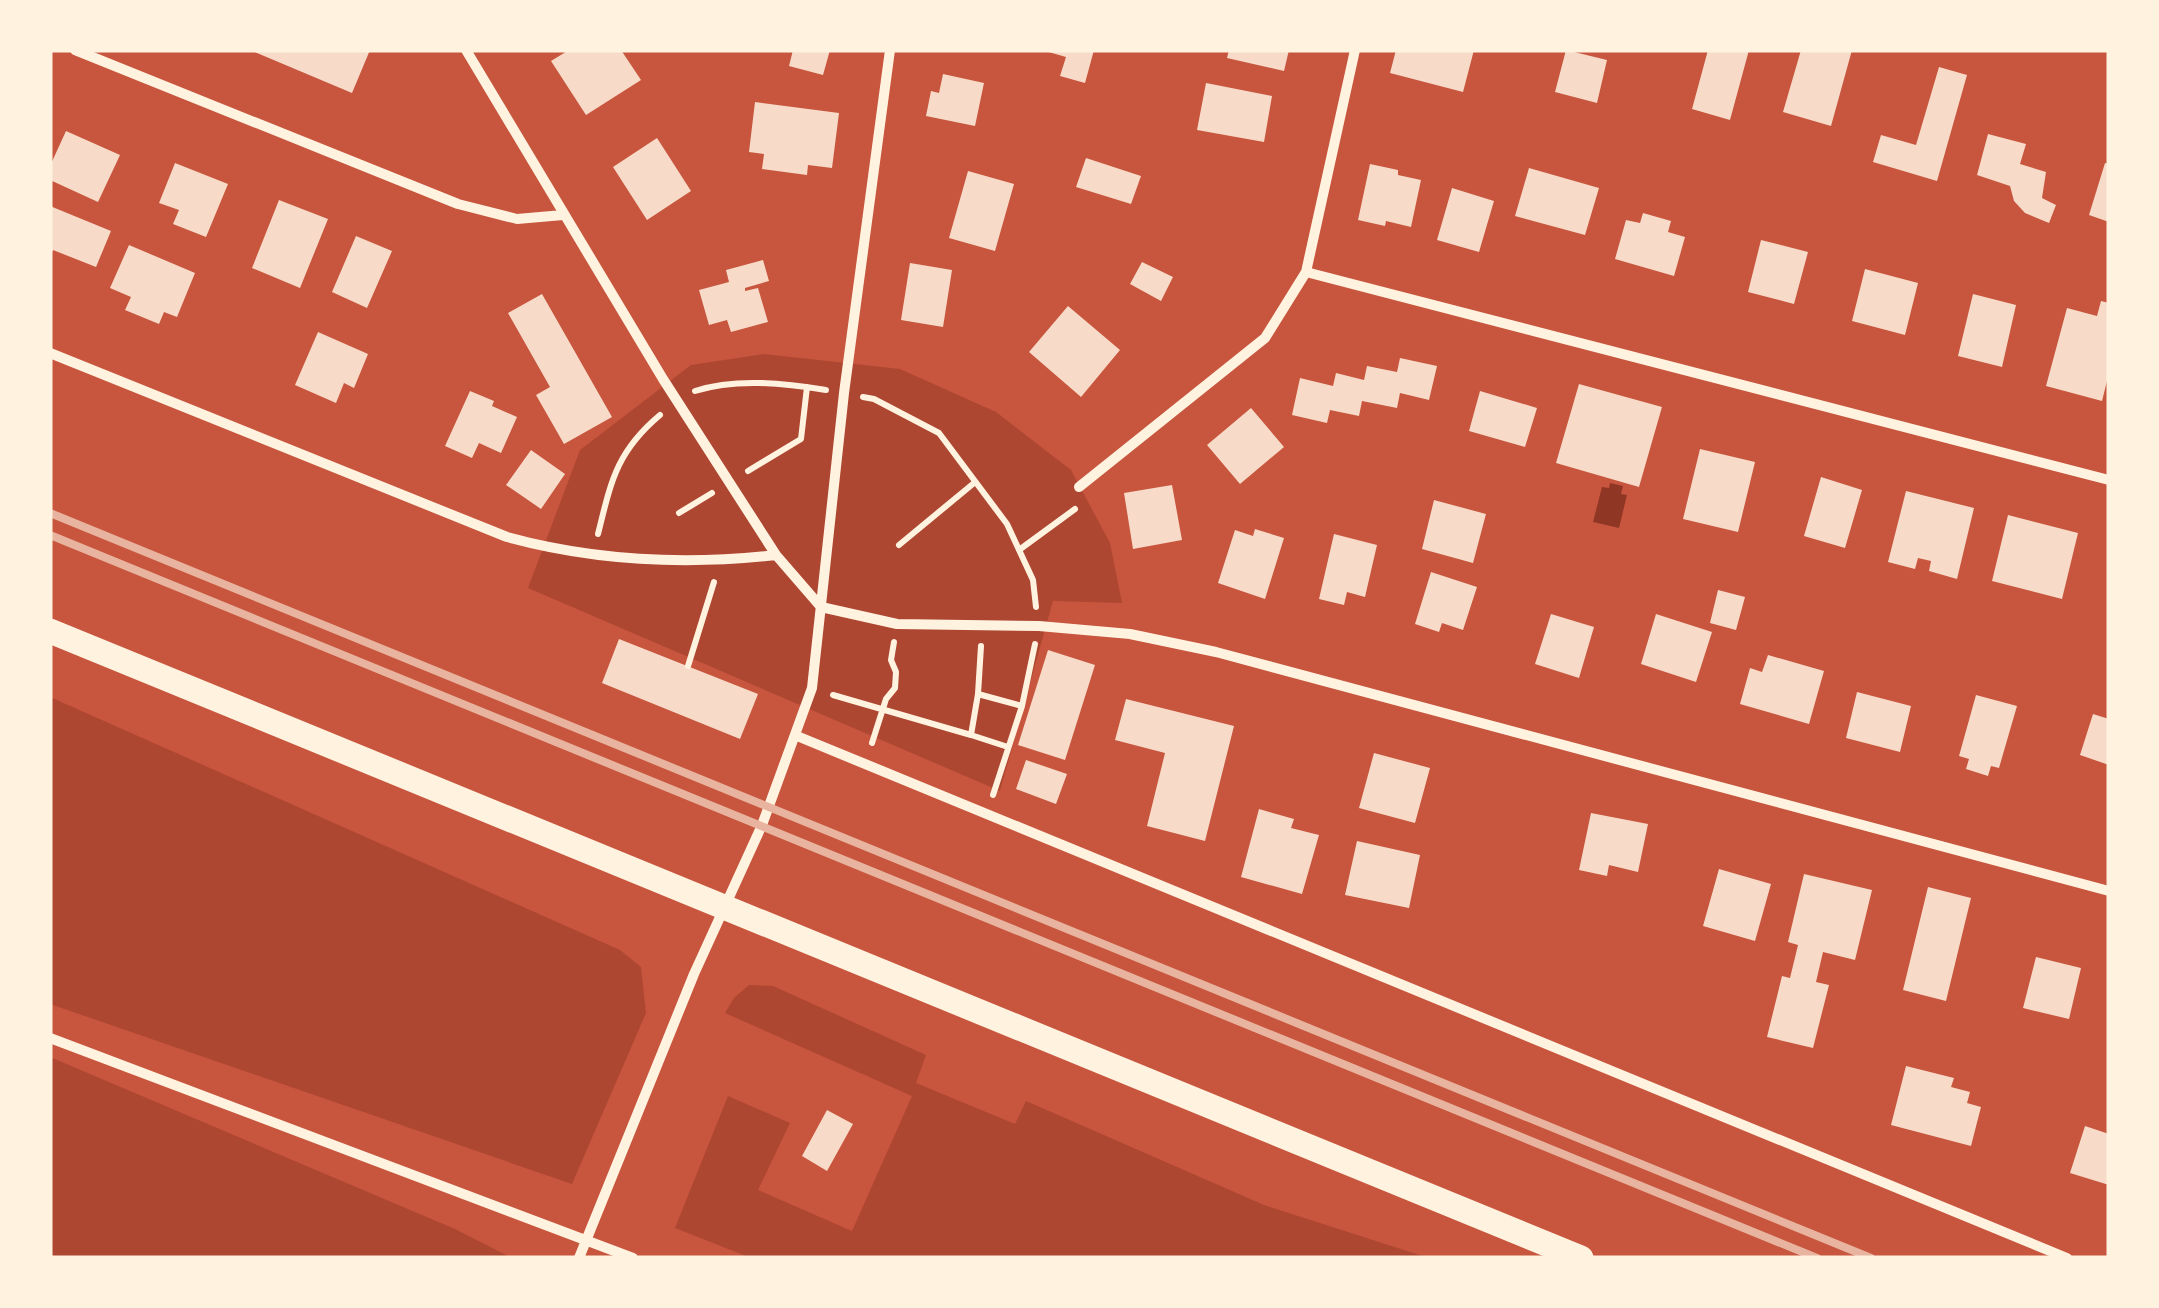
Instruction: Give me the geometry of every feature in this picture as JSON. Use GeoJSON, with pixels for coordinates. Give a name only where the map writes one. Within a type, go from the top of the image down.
{"type":"FeatureCollection","features":[{"type":"Feature","properties":{"kind":"main road"},"geometry":{"type":"LineString","coordinates":[[50,631],[1581,1258]]}},
{"type":"Feature","properties":{"kind":"street"},"geometry":{"type":"LineString","coordinates":[[76,50],[458,204],[516,220],[563,215]]}},
{"type":"Feature","properties":{"kind":"street"},"geometry":{"type":"LineString","coordinates":[[466,50],[677,400],[776,555],[821,607],[897,624],[1039,626],[1130,634],[1216,652],[2109,891]]}},
{"type":"Feature","properties":{"kind":"street"},"geometry":{"type":"LineString","coordinates":[[580,1258],[694,974],[762,826],[812,688],[844,393],[890,50]]}},
{"type":"Feature","properties":{"kind":"street"},"geometry":{"type":"LineString","coordinates":[[1080,487],[1265,338],[1306,272],[1356,50]]}},
{"type":"Feature","properties":{"kind":"street"},"geometry":{"type":"LineString","coordinates":[[1306,272],[2109,480]]}},
{"type":"Feature","properties":{"kind":"street"},"geometry":{"type":"LineString","coordinates":[[50,353],[507,538],[641,560],[720,561],[776,555]]}},
{"type":"Feature","properties":{"kind":"street"},"geometry":{"type":"LineString","coordinates":[[797,736],[2067,1258]]}},
{"type":"Feature","properties":{"kind":"street"},"geometry":{"type":"LineString","coordinates":[[50,1038],[633,1258]]}},
{"type":"Feature","properties":{"kind":"path"},"geometry":{"type":"LineString","coordinates":[[593,554],[614,472],[643,429],[677,400],[698,390],[723,385],[806,387],[844,393],[874,399],[939,433],[1007,524],[1032,580],[1039,626],[1022,706],[987,813]]}},
{"type":"Feature","properties":{"kind":"path"},"geometry":{"type":"LineString","coordinates":[[679,513],[801,439],[806,387]]}},
{"type":"Feature","properties":{"kind":"path"},"geometry":{"type":"LineString","coordinates":[[1019,550],[1103,489],[1098,472]]}},
{"type":"Feature","properties":{"kind":"path"},"geometry":{"type":"LineString","coordinates":[[900,545],[974,483]]}},
{"type":"Feature","properties":{"kind":"path"},"geometry":{"type":"LineString","coordinates":[[688,666],[720,561]]}},
{"type":"Feature","properties":{"kind":"path"},"geometry":{"type":"LineString","coordinates":[[866,763],[882,711],[895,688],[896,672],[891,660],[897,624]]}},
{"type":"Feature","properties":{"kind":"path"},"geometry":{"type":"LineString","coordinates":[[971,735],[982,626]]}},
{"type":"Feature","properties":{"kind":"path"},"geometry":{"type":"LineString","coordinates":[[812,688],[1008,747]]}},
{"type":"Feature","properties":{"kind":"path"},"geometry":{"type":"LineString","coordinates":[[978,694],[1022,706]]}},
{"type":"Feature","properties":{"kind":"shaded area"},"geometry":{"type":"Polygon","coordinates":[[[764,354],[900,369],[996,412],[1071,470],[1110,543],[1122,603],[1053,601],[1000,791],[528,588],[580,450],[691,365],[764,354]]]}},
{"type":"Feature","properties":{"kind":"shaded area"},"geometry":{"type":"Polygon","coordinates":[[[1610,483],[1623,486],[1621,494],[1627,495],[1619,528],[1593,522],[1602,487],[1609,488],[1610,483]]]}},
{"type":"Feature","properties":{"kind":"shaded area"},"geometry":{"type":"Polygon","coordinates":[[[50,697],[620,950],[641,967],[646,1013],[572,1184],[50,1004],[50,697]]]}},
{"type":"Feature","properties":{"kind":"shaded area"},"geometry":{"type":"Polygon","coordinates":[[[749,985],[773,986],[926,1055],[916,1083],[1015,1124],[1026,1101],[1264,1205],[1429,1258],[751,1258],[675,1228],[728,1096],[790,1123],[758,1190],[852,1231],[912,1096],[725,1013],[749,985]]]}},
{"type":"Feature","properties":{"kind":"shaded area"},"geometry":{"type":"Polygon","coordinates":[[[50,1057],[455,1229],[512,1258],[60,1258],[50,1254],[50,1057]]]}},
{"type":"Feature","properties":{"kind":"building"},"geometry":{"type":"Polygon","coordinates":[[[250,50],[370,50],[352,93],[250,50]]]}},
{"type":"Feature","properties":{"kind":"building"},"geometry":{"type":"Polygon","coordinates":[[[569,50],[621,50],[641,80],[586,115],[551,61],[569,50]]]}},
{"type":"Feature","properties":{"kind":"building"},"geometry":{"type":"Polygon","coordinates":[[[793,50],[830,50],[823,75],[789,66],[793,50]]]}},
{"type":"Feature","properties":{"kind":"building"},"geometry":{"type":"Polygon","coordinates":[[[1094,50],[1085,83],[1060,76],[1066,57],[1045,51],[1094,50]]]}},
{"type":"Feature","properties":{"kind":"building"},"geometry":{"type":"Polygon","coordinates":[[[1229,50],[1289,50],[1284,71],[1227,58],[1229,50]]]}},
{"type":"Feature","properties":{"kind":"building"},"geometry":{"type":"Polygon","coordinates":[[[1396,50],[1474,50],[1463,92],[1390,73],[1396,50]]]}},
{"type":"Feature","properties":{"kind":"building"},"geometry":{"type":"Polygon","coordinates":[[[1566,50],[1607,60],[1597,103],[1555,92],[1566,50]]]}},
{"type":"Feature","properties":{"kind":"building"},"geometry":{"type":"Polygon","coordinates":[[[1708,50],[1749,50],[1730,120],[1692,109],[1708,50]]]}},
{"type":"Feature","properties":{"kind":"building"},"geometry":{"type":"Polygon","coordinates":[[[1801,50],[1852,50],[1831,126],[1783,112],[1801,50]]]}},
{"type":"Feature","properties":{"kind":"building"},"geometry":{"type":"Polygon","coordinates":[[[1939,67],[1967,75],[1937,181],[1873,162],[1881,135],[1916,145],[1939,67]]]}},
{"type":"Feature","properties":{"kind":"building"},"geometry":{"type":"Polygon","coordinates":[[[943,74],[984,83],[975,126],[926,116],[931,91],[939,93],[943,74]]]}},
{"type":"Feature","properties":{"kind":"building"},"geometry":{"type":"Polygon","coordinates":[[[1206,83],[1272,96],[1264,142],[1197,130],[1206,83]]]}},
{"type":"Feature","properties":{"kind":"building"},"geometry":{"type":"Polygon","coordinates":[[[755,102],[839,113],[832,168],[808,165],[807,175],[762,169],[764,154],[749,152],[755,102]]]}},
{"type":"Feature","properties":{"kind":"building"},"geometry":{"type":"Polygon","coordinates":[[[66,131],[120,155],[98,202],[50,180],[50,166],[66,131]]]}},
{"type":"Feature","properties":{"kind":"building"},"geometry":{"type":"Polygon","coordinates":[[[1988,134],[2026,144],[2020,164],[2046,172],[2042,198],[2056,205],[2049,223],[2025,213],[2014,201],[2010,186],[1977,175],[1988,134]]]}},
{"type":"Feature","properties":{"kind":"building"},"geometry":{"type":"Polygon","coordinates":[[[657,138],[691,191],[647,220],[613,167],[657,138]]]}},
{"type":"Feature","properties":{"kind":"building"},"geometry":{"type":"Polygon","coordinates":[[[1086,158],[1141,176],[1131,204],[1076,187],[1086,158]]]}},
{"type":"Feature","properties":{"kind":"building"},"geometry":{"type":"Polygon","coordinates":[[[175,163],[228,184],[206,237],[173,224],[179,210],[159,203],[175,163]]]}},
{"type":"Feature","properties":{"kind":"building"},"geometry":{"type":"Polygon","coordinates":[[[2105,163],[2109,164],[2109,222],[2089,215],[2105,163]]]}},
{"type":"Feature","properties":{"kind":"building"},"geometry":{"type":"Polygon","coordinates":[[[1370,164],[1421,180],[1411,227],[1358,220],[1370,164]]]}},
{"type":"Feature","properties":{"kind":"building"},"geometry":{"type":"Polygon","coordinates":[[[1529,168],[1599,188],[1585,235],[1515,216],[1529,168]]]}},
{"type":"Feature","properties":{"kind":"building"},"geometry":{"type":"Polygon","coordinates":[[[968,171],[1014,184],[995,251],[949,238],[968,171]]]}},
{"type":"Feature","properties":{"kind":"building"},"geometry":{"type":"Polygon","coordinates":[[[1452,188],[1494,201],[1479,252],[1437,240],[1452,188]]]}},
{"type":"Feature","properties":{"kind":"building"},"geometry":{"type":"Polygon","coordinates":[[[279,200],[328,219],[300,288],[252,268],[279,200]]]}},
{"type":"Feature","properties":{"kind":"building"},"geometry":{"type":"Polygon","coordinates":[[[50,206],[111,231],[96,267],[53,250],[50,257],[50,206]]]}},
{"type":"Feature","properties":{"kind":"building"},"geometry":{"type":"Polygon","coordinates":[[[1643,213],[1671,221],[1668,232],[1685,237],[1674,276],[1615,259],[1626,220],[1640,223],[1643,213]]]}},
{"type":"Feature","properties":{"kind":"building"},"geometry":{"type":"Polygon","coordinates":[[[356,236],[392,251],[367,308],[332,292],[356,236]]]}},
{"type":"Feature","properties":{"kind":"building"},"geometry":{"type":"Polygon","coordinates":[[[1761,240],[1808,252],[1794,304],[1748,292],[1761,240]]]}},
{"type":"Feature","properties":{"kind":"building"},"geometry":{"type":"Polygon","coordinates":[[[129,245],[195,273],[177,317],[164,312],[159,324],[125,310],[131,297],[110,288],[129,245]]]}},
{"type":"Feature","properties":{"kind":"building"},"geometry":{"type":"Polygon","coordinates":[[[763,260],[769,281],[745,291],[758,288],[768,322],[731,332],[727,320],[709,325],[699,290],[729,282],[726,270],[763,260]]]}},
{"type":"Feature","properties":{"kind":"building"},"geometry":{"type":"Polygon","coordinates":[[[1142,262],[1173,277],[1161,301],[1130,284],[1142,262]]]}},
{"type":"Feature","properties":{"kind":"building"},"geometry":{"type":"Polygon","coordinates":[[[910,263],[952,270],[943,327],[901,320],[910,263]]]}},
{"type":"Feature","properties":{"kind":"building"},"geometry":{"type":"Polygon","coordinates":[[[1865,269],[1918,283],[1905,335],[1852,321],[1865,269]]]}},
{"type":"Feature","properties":{"kind":"building"},"geometry":{"type":"Polygon","coordinates":[[[542,294],[612,417],[564,444],[536,395],[550,387],[508,313],[542,294]]]}},
{"type":"Feature","properties":{"kind":"building"},"geometry":{"type":"Polygon","coordinates":[[[1973,294],[2016,305],[2002,367],[1958,356],[1973,294]]]}},
{"type":"Feature","properties":{"kind":"building"},"geometry":{"type":"Polygon","coordinates":[[[2101,301],[2109,303],[2109,373],[2102,401],[2046,386],[2067,308],[2097,316],[2101,301]]]}},
{"type":"Feature","properties":{"kind":"building"},"geometry":{"type":"Polygon","coordinates":[[[1068,306],[1120,350],[1081,397],[1029,352],[1068,306]]]}},
{"type":"Feature","properties":{"kind":"building"},"geometry":{"type":"Polygon","coordinates":[[[318,332],[368,354],[354,388],[344,383],[336,403],[295,385],[318,332]]]}},
{"type":"Feature","properties":{"kind":"building"},"geometry":{"type":"Polygon","coordinates":[[[1400,358],[1437,366],[1429,400],[1400,393],[1397,408],[1362,401],[1359,416],[1330,410],[1327,423],[1292,415],[1300,378],[1333,386],[1336,373],[1364,380],[1367,366],[1397,372],[1400,358]]]}},
{"type":"Feature","properties":{"kind":"building"},"geometry":{"type":"Polygon","coordinates":[[[1579,384],[1662,407],[1639,487],[1556,463],[1579,384]]]}},
{"type":"Feature","properties":{"kind":"building"},"geometry":{"type":"Polygon","coordinates":[[[470,391],[517,417],[501,453],[479,443],[472,458],[445,446],[470,391]]]}},
{"type":"Feature","properties":{"kind":"building"},"geometry":{"type":"Polygon","coordinates":[[[1480,391],[1537,408],[1525,447],[1469,431],[1480,391]]]}},
{"type":"Feature","properties":{"kind":"building"},"geometry":{"type":"Polygon","coordinates":[[[1251,408],[1284,447],[1240,484],[1207,445],[1251,408]]]}},
{"type":"Feature","properties":{"kind":"building"},"geometry":{"type":"Polygon","coordinates":[[[1700,449],[1755,462],[1738,532],[1683,519],[1700,449]]]}},
{"type":"Feature","properties":{"kind":"building"},"geometry":{"type":"Polygon","coordinates":[[[531,450],[565,474],[541,509],[506,485],[531,450]]]}},
{"type":"Feature","properties":{"kind":"building"},"geometry":{"type":"Polygon","coordinates":[[[1821,477],[1862,490],[1845,548],[1804,536],[1821,477]]]}},
{"type":"Feature","properties":{"kind":"building"},"geometry":{"type":"Polygon","coordinates":[[[1172,485],[1182,540],[1133,549],[1124,493],[1172,485]]]}},
{"type":"Feature","properties":{"kind":"building"},"geometry":{"type":"Polygon","coordinates":[[[1906,491],[1974,508],[1957,579],[1929,571],[1931,561],[1918,558],[1915,569],[1888,562],[1906,491]]]}},
{"type":"Feature","properties":{"kind":"building"},"geometry":{"type":"Polygon","coordinates":[[[1434,500],[1486,514],[1473,563],[1422,549],[1434,500]]]}},
{"type":"Feature","properties":{"kind":"building"},"geometry":{"type":"Polygon","coordinates":[[[2008,515],[2078,533],[2062,599],[1992,581],[2008,515]]]}},
{"type":"Feature","properties":{"kind":"building"},"geometry":{"type":"Polygon","coordinates":[[[1255,529],[1284,538],[1265,599],[1218,583],[1235,530],[1253,536],[1255,529]]]}},
{"type":"Feature","properties":{"kind":"building"},"geometry":{"type":"Polygon","coordinates":[[[1334,534],[1377,545],[1365,597],[1347,592],[1344,605],[1319,599],[1334,534]]]}},
{"type":"Feature","properties":{"kind":"building"},"geometry":{"type":"Polygon","coordinates":[[[1431,572],[1477,587],[1463,630],[1442,623],[1439,632],[1415,624],[1431,572]]]}},
{"type":"Feature","properties":{"kind":"building"},"geometry":{"type":"Polygon","coordinates":[[[1718,590],[1745,597],[1736,630],[1710,623],[1718,590]]]}},
{"type":"Feature","properties":{"kind":"building"},"geometry":{"type":"Polygon","coordinates":[[[1551,614],[1594,627],[1579,678],[1535,664],[1551,614]]]}},
{"type":"Feature","properties":{"kind":"building"},"geometry":{"type":"Polygon","coordinates":[[[1656,614],[1712,632],[1696,682],[1641,664],[1656,614]]]}},
{"type":"Feature","properties":{"kind":"building"},"geometry":{"type":"Polygon","coordinates":[[[619,639],[758,694],[740,739],[602,683],[619,639]]]}},
{"type":"Feature","properties":{"kind":"building"},"geometry":{"type":"Polygon","coordinates":[[[1048,650],[1095,665],[1065,760],[1018,745],[1048,650]]]}},
{"type":"Feature","properties":{"kind":"building"},"geometry":{"type":"Polygon","coordinates":[[[1768,655],[1824,671],[1809,724],[1740,704],[1750,668],[1762,672],[1768,655]]]}},
{"type":"Feature","properties":{"kind":"building"},"geometry":{"type":"Polygon","coordinates":[[[1857,692],[1911,706],[1900,752],[1846,738],[1857,692]]]}},
{"type":"Feature","properties":{"kind":"building"},"geometry":{"type":"Polygon","coordinates":[[[1976,695],[2017,706],[1999,768],[1991,766],[1988,776],[1966,769],[1969,759],[1959,756],[1976,695]]]}},
{"type":"Feature","properties":{"kind":"building"},"geometry":{"type":"Polygon","coordinates":[[[1126,699],[1234,726],[1205,841],[1147,826],[1165,753],[1115,740],[1126,699]]]}},
{"type":"Feature","properties":{"kind":"building"},"geometry":{"type":"Polygon","coordinates":[[[2093,714],[2109,719],[2109,765],[2080,755],[2093,714]]]}},
{"type":"Feature","properties":{"kind":"building"},"geometry":{"type":"Polygon","coordinates":[[[1374,753],[1430,768],[1415,823],[1359,808],[1374,753]]]}},
{"type":"Feature","properties":{"kind":"building"},"geometry":{"type":"Polygon","coordinates":[[[1026,760],[1067,774],[1056,804],[1016,789],[1026,760]]]}},
{"type":"Feature","properties":{"kind":"building"},"geometry":{"type":"Polygon","coordinates":[[[1259,809],[1294,819],[1291,828],[1319,835],[1302,894],[1241,877],[1259,809]]]}},
{"type":"Feature","properties":{"kind":"building"},"geometry":{"type":"Polygon","coordinates":[[[1591,813],[1648,824],[1638,872],[1609,865],[1607,876],[1579,870],[1591,813]]]}},
{"type":"Feature","properties":{"kind":"building"},"geometry":{"type":"Polygon","coordinates":[[[1357,841],[1420,855],[1409,908],[1345,895],[1357,841]]]}},
{"type":"Feature","properties":{"kind":"building"},"geometry":{"type":"Polygon","coordinates":[[[1719,869],[1771,884],[1755,941],[1703,926],[1719,869]]]}},
{"type":"Feature","properties":{"kind":"building"},"geometry":{"type":"Polygon","coordinates":[[[1804,874],[1872,890],[1855,960],[1823,952],[1816,982],[1829,985],[1813,1048],[1767,1037],[1782,976],[1790,978],[1798,945],[1788,942],[1804,874]]]}},
{"type":"Feature","properties":{"kind":"building"},"geometry":{"type":"Polygon","coordinates":[[[1928,887],[1971,898],[1946,1001],[1903,990],[1928,887]]]}},
{"type":"Feature","properties":{"kind":"building"},"geometry":{"type":"Polygon","coordinates":[[[2036,957],[2081,968],[2069,1019],[2023,1008],[2036,957]]]}},
{"type":"Feature","properties":{"kind":"building"},"geometry":{"type":"Polygon","coordinates":[[[1906,1066],[1954,1078],[1951,1087],[1970,1092],[1967,1103],[1981,1107],[1971,1146],[1891,1125],[1906,1066]]]}},
{"type":"Feature","properties":{"kind":"building"},"geometry":{"type":"Polygon","coordinates":[[[827,1110],[853,1124],[827,1171],[802,1156],[827,1110]]]}},
{"type":"Feature","properties":{"kind":"building"},"geometry":{"type":"Polygon","coordinates":[[[2085,1126],[2109,1134],[2109,1185],[2070,1173],[2085,1126]]]}},
{"type":"Feature","properties":{"kind":"railway"},"geometry":{"type":"LineString","coordinates":[[50,513],[1871,1258]]}},
{"type":"Feature","properties":{"kind":"railway"},"geometry":{"type":"LineString","coordinates":[[50,535],[1817,1258]]}}]}
